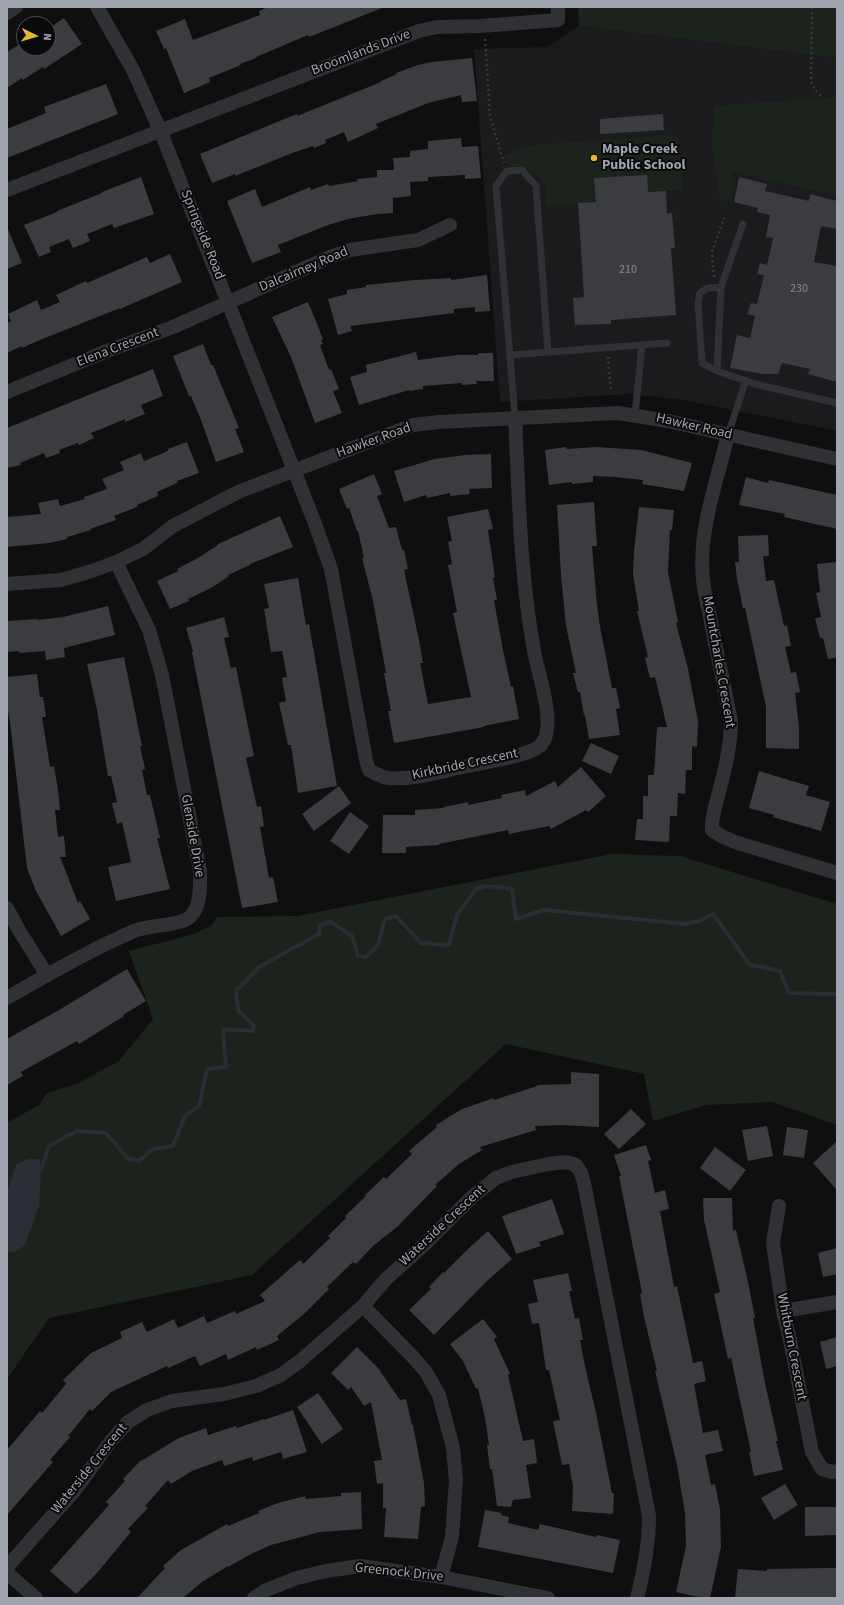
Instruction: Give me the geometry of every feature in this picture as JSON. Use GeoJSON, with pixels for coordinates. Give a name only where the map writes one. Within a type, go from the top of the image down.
{"type":"FeatureCollection","features":[{"type":"Feature","properties":{"kind":"street"},"geometry":{"type":"LineString","coordinates":[[7,13],[16,7]]}},
{"type":"Feature","properties":{"kind":"street","name":"Springside Road"},"geometry":{"type":"LineString","coordinates":[[97,7],[133,70],[160,130],[286,454],[294,470]]}},
{"type":"Feature","properties":{"kind":"street","name":"Broomlands Drive"},"geometry":{"type":"LineString","coordinates":[[160,130],[419,31],[437,27],[484,26],[558,20],[558,7]]}},
{"type":"Feature","properties":{"kind":"street"},"geometry":{"type":"LineString","coordinates":[[7,190],[160,130]]}},
{"type":"Feature","properties":{"kind":"street","name":"Dalcairney Road"},"geometry":{"type":"LineString","coordinates":[[228,303],[330,257],[357,249],[418,240],[450,225]]}},
{"type":"Feature","properties":{"kind":"street","name":"Elena Crescent"},"geometry":{"type":"LineString","coordinates":[[7,392],[107,351],[173,327],[228,303]]}},
{"type":"Feature","properties":{"kind":"street","name":"Hawker Road"},"geometry":{"type":"LineString","coordinates":[[7,584],[61,580],[116,562],[143,549],[173,526],[238,492],[413,425],[439,422],[618,413],[668,420],[837,459]]}},
{"type":"Feature","properties":{"kind":"street","name":"Kirkbride Crescent"},"geometry":{"type":"LineString","coordinates":[[294,470],[331,569],[369,770],[388,778],[422,776],[531,752],[541,745],[546,735],[547,710],[530,629],[524,571],[514,418]]}},
{"type":"Feature","properties":{"kind":"street","name":"Mountcharles Crescent"},"geometry":{"type":"LineString","coordinates":[[728,435],[704,535],[702,552],[704,588],[731,721],[731,741],[711,820],[712,830],[723,837],[837,873]]}},
{"type":"Feature","properties":{"kind":"street","name":"Glenside Drive"},"geometry":{"type":"LineString","coordinates":[[7,998],[47,975],[134,931],[187,919],[194,911],[200,896],[200,871],[162,675],[149,630],[116,562]]}},
{"type":"Feature","properties":{"kind":"street"},"geometry":{"type":"LineString","coordinates":[[7,908],[47,975]]}},
{"type":"Feature","properties":{"kind":"street","name":"Waterside Crescent"},"geometry":{"type":"LineString","coordinates":[[7,1567],[76,1489],[110,1442],[128,1422],[147,1410],[172,1401],[224,1394],[256,1386],[281,1375],[300,1361],[364,1306],[386,1279],[425,1244],[472,1197],[496,1178],[512,1172],[548,1164],[566,1162],[576,1165],[581,1173],[584,1184],[649,1516],[649,1538],[643,1577],[637,1598]]}},
{"type":"Feature","properties":{"kind":"street","name":"Whitburn Crescent"},"geometry":{"type":"LineString","coordinates":[[779,1206],[775,1221],[773,1243],[783,1311],[812,1452],[822,1469],[832,1472],[837,1471]]}},
{"type":"Feature","properties":{"kind":"street"},"geometry":{"type":"LineString","coordinates":[[783,1311],[837,1302]]}},
{"type":"Feature","properties":{"kind":"street"},"geometry":{"type":"LineString","coordinates":[[364,1306],[426,1372],[439,1395],[453,1448],[456,1480],[452,1537],[441,1577]]}},
{"type":"Feature","properties":{"kind":"street","name":"Greenock Drive"},"geometry":{"type":"LineString","coordinates":[[254,1598],[266,1590],[297,1578],[326,1571],[360,1566],[441,1577],[548,1598]]}},
{"type":"Feature","properties":{"kind":"street"},"geometry":{"type":"LineString","coordinates":[[7,1573],[36,1598]]}},
{"type":"Feature","properties":{"kind":"lane"},"geometry":{"type":"LineString","coordinates":[[514,418],[496,186],[507,171],[522,170],[536,186],[548,352]]}},
{"type":"Feature","properties":{"kind":"lane"},"geometry":{"type":"LineString","coordinates":[[717,371],[718,287],[743,224]]}},
{"type":"Feature","properties":{"kind":"lane"},"geometry":{"type":"LineString","coordinates":[[718,287],[708,288],[700,293],[698,302],[702,363],[717,371],[746,380],[837,403]]}},
{"type":"Feature","properties":{"kind":"lane"},"geometry":{"type":"LineString","coordinates":[[510,355],[667,343]]}},
{"type":"Feature","properties":{"kind":"lane"},"geometry":{"type":"LineString","coordinates":[[635,415],[642,344]]}},
{"type":"Feature","properties":{"kind":"lane"},"geometry":{"type":"LineString","coordinates":[[728,435],[746,380]]}},
{"type":"Feature","properties":{"kind":"path"},"geometry":{"type":"LineString","coordinates":[[812,7],[811,81],[815,90],[823,98]]}},
{"type":"Feature","properties":{"kind":"path"},"geometry":{"type":"LineString","coordinates":[[484,26],[490,117],[507,171]]}},
{"type":"Feature","properties":{"kind":"path"},"geometry":{"type":"LineString","coordinates":[[718,287],[712,252],[724,218]]}},
{"type":"Feature","properties":{"kind":"path"},"geometry":{"type":"LineString","coordinates":[[607,347],[611,391]]}},
{"type":"Feature","properties":{"kind":"shaded area"},"geometry":{"type":"Polygon","coordinates":[[[578,7],[837,7],[837,58],[579,26],[578,7]]]}},
{"type":"Feature","properties":{"kind":"shaded area"},"geometry":{"type":"Polygon","coordinates":[[[579,26],[837,58],[837,431],[678,399],[628,394],[500,402],[474,49],[547,47],[579,26]]]}},
{"type":"Feature","properties":{"kind":"shaded area"},"geometry":{"type":"Polygon","coordinates":[[[837,97],[837,196],[733,172],[731,200],[720,201],[712,143],[714,106],[837,97]]]}},
{"type":"Feature","properties":{"kind":"shaded area"},"geometry":{"type":"Polygon","coordinates":[[[670,135],[679,140],[683,190],[636,192],[637,199],[546,206],[546,189],[539,177],[525,168],[509,166],[504,155],[534,145],[670,135]]]}},
{"type":"Feature","properties":{"kind":"shaded area"},"geometry":{"type":"Polygon","coordinates":[[[612,854],[680,856],[837,904],[837,1125],[772,1102],[706,1105],[653,1121],[644,1074],[506,1044],[252,1275],[49,1318],[7,1379],[7,1123],[39,1105],[47,1093],[76,1084],[119,1061],[153,1019],[129,951],[194,934],[211,926],[217,917],[297,916],[612,854]]]}},
{"type":"Feature","properties":{"kind":"shaded area"},"geometry":{"type":"Polygon","coordinates":[[[28,1159],[39,1159],[41,1170],[39,1206],[25,1245],[15,1252],[7,1253],[7,1192],[16,1165],[28,1159]]]}},
{"type":"Feature","properties":{"kind":"building"},"geometry":{"type":"Polygon","coordinates":[[[268,7],[382,8],[309,37],[308,35],[256,57],[209,78],[210,82],[184,93],[166,48],[164,49],[156,31],[185,19],[193,40],[260,15],[259,11],[268,7]]]}},
{"type":"Feature","properties":{"kind":"building"},"geometry":{"type":"Polygon","coordinates":[[[64,18],[82,44],[44,69],[43,67],[7,88],[7,52],[16,46],[16,56],[56,56],[56,24],[64,18]]]}},
{"type":"Feature","properties":{"kind":"building"},"geometry":{"type":"Polygon","coordinates":[[[472,58],[477,101],[462,102],[461,95],[428,103],[376,124],[378,128],[348,142],[344,132],[325,140],[326,143],[314,148],[313,146],[295,152],[235,176],[235,174],[212,183],[200,154],[297,114],[297,116],[381,82],[397,74],[396,73],[418,65],[472,58]]]}},
{"type":"Feature","properties":{"kind":"building"},"geometry":{"type":"Polygon","coordinates":[[[106,84],[118,114],[7,158],[7,129],[46,113],[44,107],[106,84]]]}},
{"type":"Feature","properties":{"kind":"building"},"geometry":{"type":"Polygon","coordinates":[[[663,114],[664,130],[600,134],[600,119],[663,114]]]}},
{"type":"Feature","properties":{"kind":"building"},"geometry":{"type":"Polygon","coordinates":[[[461,138],[462,147],[478,146],[481,178],[465,179],[465,175],[428,177],[428,181],[410,182],[411,196],[393,198],[393,213],[348,219],[328,225],[278,245],[281,252],[252,263],[227,201],[255,189],[262,207],[310,187],[311,190],[328,184],[329,186],[358,181],[357,179],[377,177],[377,170],[394,170],[393,158],[410,157],[410,151],[428,149],[428,141],[461,138]]]}},
{"type":"Feature","properties":{"kind":"building"},"geometry":{"type":"Polygon","coordinates":[[[647,175],[648,192],[666,191],[667,214],[672,213],[675,248],[671,248],[676,315],[611,320],[611,324],[575,325],[573,298],[584,297],[578,203],[596,202],[594,178],[647,175]]]}},
{"type":"Feature","properties":{"kind":"building"},"geometry":{"type":"Polygon","coordinates":[[[141,177],[154,214],[114,228],[112,224],[87,234],[90,241],[73,248],[69,239],[49,247],[51,252],[39,257],[24,225],[141,177]]]}},
{"type":"Feature","properties":{"kind":"building"},"geometry":{"type":"Polygon","coordinates":[[[739,177],[767,184],[765,191],[809,201],[810,194],[837,201],[837,229],[821,226],[814,262],[837,266],[837,382],[808,374],[810,369],[782,363],[778,374],[763,374],[730,368],[737,335],[750,338],[755,316],[747,314],[751,303],[757,304],[764,275],[757,274],[760,263],[767,265],[773,238],[766,237],[770,215],[757,212],[758,208],[734,202],[739,177]]]}},
{"type":"Feature","properties":{"kind":"building"},"geometry":{"type":"Polygon","coordinates":[[[7,227],[22,263],[7,269],[7,227]]]}},
{"type":"Feature","properties":{"kind":"building"},"geometry":{"type":"Polygon","coordinates":[[[170,254],[182,282],[120,309],[7,353],[7,323],[11,321],[8,314],[37,300],[41,310],[60,302],[56,295],[86,281],[87,283],[147,257],[150,263],[170,254]]]}},
{"type":"Feature","properties":{"kind":"building"},"geometry":{"type":"Polygon","coordinates":[[[487,275],[490,311],[475,312],[475,307],[454,309],[454,313],[350,326],[352,331],[338,335],[328,299],[347,294],[347,290],[366,287],[366,285],[415,280],[451,278],[451,280],[487,275]]]}},
{"type":"Feature","properties":{"kind":"building"},"geometry":{"type":"Polygon","coordinates":[[[308,302],[323,339],[321,340],[323,344],[320,345],[329,370],[331,369],[339,389],[333,391],[342,413],[315,423],[291,357],[272,317],[308,302]]]}},
{"type":"Feature","properties":{"kind":"building"},"geometry":{"type":"Polygon","coordinates":[[[203,344],[239,428],[235,429],[244,452],[216,462],[201,420],[191,396],[189,396],[173,356],[203,344]]]}},
{"type":"Feature","properties":{"kind":"building"},"geometry":{"type":"Polygon","coordinates":[[[416,352],[418,360],[457,355],[478,355],[478,353],[493,353],[494,381],[476,381],[477,384],[462,385],[462,383],[423,386],[423,389],[409,390],[359,405],[350,377],[367,372],[366,365],[416,352]]]}},
{"type":"Feature","properties":{"kind":"building"},"geometry":{"type":"Polygon","coordinates":[[[153,369],[163,396],[141,405],[145,414],[125,422],[125,419],[91,433],[94,438],[79,445],[78,443],[59,450],[60,453],[46,458],[44,453],[20,463],[21,465],[7,468],[7,428],[153,369]]]}},
{"type":"Feature","properties":{"kind":"building"},"geometry":{"type":"Polygon","coordinates":[[[187,442],[199,473],[177,481],[177,483],[157,492],[158,496],[137,505],[137,507],[114,516],[116,520],[90,529],[91,530],[67,537],[67,539],[49,543],[7,547],[7,517],[41,514],[38,503],[58,499],[60,506],[85,499],[84,497],[107,489],[102,479],[124,470],[120,462],[141,453],[144,461],[168,451],[168,449],[187,442]]]}},
{"type":"Feature","properties":{"kind":"building"},"geometry":{"type":"Polygon","coordinates":[[[566,447],[567,449],[596,447],[641,450],[692,463],[684,491],[642,484],[643,480],[593,476],[593,482],[572,484],[572,482],[549,485],[545,450],[566,447]]]}},
{"type":"Feature","properties":{"kind":"building"},"geometry":{"type":"Polygon","coordinates":[[[491,454],[492,488],[469,489],[470,494],[450,496],[450,493],[427,498],[426,495],[404,502],[394,471],[435,459],[465,455],[491,454]]]}},
{"type":"Feature","properties":{"kind":"building"},"geometry":{"type":"Polygon","coordinates":[[[374,474],[382,494],[377,496],[389,528],[396,527],[402,550],[404,550],[408,569],[404,570],[419,640],[423,663],[420,663],[428,704],[471,697],[453,613],[457,612],[448,565],[452,564],[448,542],[452,541],[447,517],[488,509],[493,529],[488,530],[497,600],[494,600],[503,650],[511,687],[513,686],[519,719],[484,727],[394,743],[388,711],[391,711],[384,673],[386,673],[373,601],[362,558],[364,558],[358,531],[349,508],[347,509],[339,489],[374,474]]]}},
{"type":"Feature","properties":{"kind":"building"},"geometry":{"type":"Polygon","coordinates":[[[746,477],[768,483],[769,480],[837,495],[837,529],[784,517],[785,514],[739,505],[746,477]]]}},
{"type":"Feature","properties":{"kind":"building"},"geometry":{"type":"Polygon","coordinates":[[[594,502],[597,546],[592,546],[597,605],[612,688],[616,688],[620,708],[616,709],[620,735],[589,739],[580,692],[578,692],[573,673],[576,673],[566,626],[561,575],[557,505],[594,502]]]}},
{"type":"Feature","properties":{"kind":"building"},"geometry":{"type":"Polygon","coordinates":[[[639,507],[674,510],[672,530],[670,530],[668,572],[678,622],[676,623],[688,669],[698,721],[697,747],[692,746],[692,770],[686,770],[685,794],[678,793],[677,816],[670,816],[669,842],[635,840],[637,819],[643,819],[643,796],[648,796],[648,775],[654,775],[657,727],[667,727],[655,677],[650,678],[645,658],[648,657],[637,611],[639,611],[633,574],[639,507]]]}},
{"type":"Feature","properties":{"kind":"building"},"geometry":{"type":"Polygon","coordinates":[[[280,516],[293,547],[250,564],[228,575],[229,576],[211,588],[188,599],[189,601],[170,609],[157,581],[178,571],[177,569],[198,558],[218,544],[280,516]]]}},
{"type":"Feature","properties":{"kind":"building"},"geometry":{"type":"Polygon","coordinates":[[[768,535],[769,556],[763,556],[766,581],[774,580],[784,626],[787,625],[791,646],[785,647],[791,673],[796,672],[800,692],[795,693],[799,728],[799,749],[766,748],[766,707],[745,608],[743,608],[737,579],[735,562],[739,562],[738,536],[768,535]]]}},
{"type":"Feature","properties":{"kind":"building"},"geometry":{"type":"Polygon","coordinates":[[[837,562],[837,657],[828,659],[823,638],[820,638],[815,618],[821,617],[816,593],[820,592],[817,564],[837,562]]]}},
{"type":"Feature","properties":{"kind":"building"},"geometry":{"type":"Polygon","coordinates":[[[298,578],[306,625],[309,624],[337,786],[298,793],[291,745],[288,745],[279,703],[286,701],[282,678],[287,677],[282,651],[271,652],[264,609],[269,608],[264,584],[298,578]]]}},
{"type":"Feature","properties":{"kind":"building"},"geometry":{"type":"Polygon","coordinates":[[[108,606],[115,635],[64,648],[65,657],[46,660],[45,651],[19,653],[19,651],[7,652],[7,621],[63,617],[108,606]]]}},
{"type":"Feature","properties":{"kind":"building"},"geometry":{"type":"Polygon","coordinates":[[[224,617],[229,637],[224,638],[231,668],[236,667],[254,756],[246,758],[257,807],[261,806],[264,826],[260,827],[269,878],[273,877],[278,902],[242,908],[193,651],[186,628],[224,617]]]}},
{"type":"Feature","properties":{"kind":"building"},"geometry":{"type":"Polygon","coordinates":[[[124,657],[142,746],[140,746],[145,769],[142,770],[147,795],[150,795],[160,838],[157,838],[170,889],[116,901],[108,867],[131,862],[122,822],[117,824],[112,803],[117,802],[111,776],[108,776],[97,710],[87,664],[124,657]]]}},
{"type":"Feature","properties":{"kind":"building"},"geometry":{"type":"Polygon","coordinates":[[[37,674],[40,697],[43,697],[46,717],[42,717],[50,767],[54,766],[58,790],[60,810],[55,810],[58,837],[64,836],[66,857],[60,857],[78,903],[80,901],[90,919],[61,936],[36,891],[27,868],[7,706],[7,677],[37,674]]]}},
{"type":"Feature","properties":{"kind":"building"},"geometry":{"type":"Polygon","coordinates":[[[591,743],[619,756],[611,774],[582,761],[591,743]]]}},
{"type":"Feature","properties":{"kind":"building"},"geometry":{"type":"Polygon","coordinates":[[[581,767],[606,796],[588,812],[586,810],[551,829],[549,826],[509,834],[508,830],[439,845],[406,847],[406,853],[382,853],[383,815],[415,815],[415,810],[444,808],[468,802],[468,805],[502,798],[501,795],[525,790],[526,796],[555,781],[558,787],[581,767]]]}},
{"type":"Feature","properties":{"kind":"building"},"geometry":{"type":"Polygon","coordinates":[[[759,771],[809,786],[806,795],[830,802],[821,831],[773,817],[774,815],[749,808],[759,771]]]}},
{"type":"Feature","properties":{"kind":"building"},"geometry":{"type":"Polygon","coordinates":[[[339,786],[351,803],[314,831],[302,814],[339,786]]]}},
{"type":"Feature","properties":{"kind":"building"},"geometry":{"type":"Polygon","coordinates":[[[350,812],[369,826],[349,854],[330,841],[350,812]]]}},
{"type":"Feature","properties":{"kind":"building"},"geometry":{"type":"Polygon","coordinates":[[[127,969],[146,1001],[79,1044],[77,1041],[21,1072],[23,1076],[7,1085],[7,1039],[127,969]]]}},
{"type":"Feature","properties":{"kind":"building"},"geometry":{"type":"Polygon","coordinates":[[[571,1072],[599,1074],[599,1127],[562,1125],[535,1126],[536,1130],[480,1147],[482,1150],[459,1164],[435,1185],[437,1186],[397,1227],[373,1246],[356,1264],[353,1262],[327,1287],[329,1289],[305,1313],[277,1336],[279,1340],[257,1350],[256,1347],[228,1360],[226,1354],[200,1366],[195,1356],[168,1368],[167,1366],[111,1392],[92,1411],[90,1409],[68,1436],[70,1437],[50,1460],[53,1462],[7,1515],[7,1450],[40,1411],[42,1413],[66,1384],[63,1380],[91,1353],[122,1338],[120,1332],[142,1322],[147,1332],[174,1319],[178,1328],[204,1316],[207,1323],[235,1311],[236,1314],[265,1301],[260,1295],[300,1260],[303,1264],[330,1238],[328,1236],[346,1218],[345,1216],[384,1177],[386,1179],[412,1154],[409,1151],[437,1127],[436,1125],[462,1109],[494,1098],[494,1100],[537,1085],[571,1084],[571,1072]]]}},
{"type":"Feature","properties":{"kind":"building"},"geometry":{"type":"Polygon","coordinates":[[[631,1109],[646,1124],[619,1149],[604,1134],[631,1109]]]}},
{"type":"Feature","properties":{"kind":"building"},"geometry":{"type":"Polygon","coordinates":[[[767,1126],[773,1156],[748,1161],[742,1130],[767,1126]]]}},
{"type":"Feature","properties":{"kind":"building"},"geometry":{"type":"Polygon","coordinates":[[[787,1127],[808,1130],[804,1158],[783,1155],[787,1127]]]}},
{"type":"Feature","properties":{"kind":"building"},"geometry":{"type":"Polygon","coordinates":[[[837,1141],[837,1190],[813,1163],[837,1141]]]}},
{"type":"Feature","properties":{"kind":"building"},"geometry":{"type":"Polygon","coordinates":[[[646,1145],[651,1160],[648,1161],[655,1193],[665,1190],[669,1209],[660,1211],[674,1287],[677,1286],[693,1363],[702,1361],[706,1381],[694,1384],[703,1433],[718,1430],[723,1451],[705,1455],[711,1485],[715,1484],[720,1509],[721,1547],[710,1598],[703,1598],[676,1592],[686,1546],[685,1513],[677,1465],[644,1317],[640,1294],[642,1293],[619,1176],[621,1176],[614,1155],[646,1145]]]}},
{"type":"Feature","properties":{"kind":"building"},"geometry":{"type":"Polygon","coordinates":[[[715,1147],[746,1170],[730,1191],[700,1168],[715,1147]]]}},
{"type":"Feature","properties":{"kind":"building"},"geometry":{"type":"Polygon","coordinates":[[[703,1198],[732,1198],[733,1231],[736,1230],[748,1282],[765,1383],[783,1470],[754,1476],[749,1452],[751,1452],[731,1358],[728,1359],[714,1294],[720,1292],[704,1220],[703,1198]]]}},
{"type":"Feature","properties":{"kind":"building"},"geometry":{"type":"Polygon","coordinates":[[[552,1199],[564,1234],[539,1242],[541,1246],[516,1254],[502,1216],[552,1199]]]}},
{"type":"Feature","properties":{"kind":"building"},"geometry":{"type":"Polygon","coordinates":[[[488,1231],[512,1259],[488,1280],[434,1335],[409,1310],[431,1289],[429,1287],[443,1272],[444,1273],[488,1231]]]}},
{"type":"Feature","properties":{"kind":"building"},"geometry":{"type":"Polygon","coordinates":[[[837,1248],[837,1274],[823,1277],[818,1253],[837,1248]]]}},
{"type":"Feature","properties":{"kind":"building"},"geometry":{"type":"Polygon","coordinates":[[[568,1273],[572,1291],[569,1291],[575,1319],[579,1318],[583,1340],[580,1340],[585,1366],[612,1493],[614,1493],[613,1514],[572,1511],[573,1487],[569,1464],[562,1465],[553,1421],[560,1420],[549,1370],[546,1370],[539,1323],[532,1324],[528,1304],[538,1302],[533,1280],[568,1273]]]}},
{"type":"Feature","properties":{"kind":"building"},"geometry":{"type":"Polygon","coordinates":[[[483,1319],[497,1337],[494,1339],[510,1374],[508,1375],[523,1441],[534,1439],[537,1463],[526,1465],[531,1498],[513,1500],[511,1507],[497,1506],[492,1469],[490,1469],[487,1445],[489,1445],[485,1418],[478,1388],[476,1389],[463,1361],[450,1344],[483,1319]]]}},
{"type":"Feature","properties":{"kind":"building"},"geometry":{"type":"Polygon","coordinates":[[[837,1337],[837,1366],[826,1369],[820,1342],[837,1337]]]}},
{"type":"Feature","properties":{"kind":"building"},"geometry":{"type":"Polygon","coordinates":[[[357,1347],[378,1368],[400,1400],[406,1399],[413,1425],[424,1483],[425,1506],[421,1507],[418,1539],[384,1537],[386,1508],[383,1508],[383,1483],[377,1484],[374,1461],[382,1460],[371,1402],[364,1406],[351,1387],[348,1390],[331,1373],[357,1347]]]}},
{"type":"Feature","properties":{"kind":"building"},"geometry":{"type":"Polygon","coordinates":[[[318,1393],[343,1429],[322,1444],[297,1407],[318,1393]]]}},
{"type":"Feature","properties":{"kind":"building"},"geometry":{"type":"Polygon","coordinates":[[[293,1410],[307,1452],[283,1459],[281,1452],[253,1461],[252,1457],[224,1466],[222,1460],[192,1471],[171,1484],[168,1480],[145,1506],[148,1508],[128,1529],[131,1532],[97,1573],[76,1594],[50,1571],[109,1505],[106,1502],[125,1481],[123,1479],[140,1461],[179,1438],[206,1428],[208,1435],[236,1426],[237,1428],[293,1410]]]}},
{"type":"Feature","properties":{"kind":"building"},"geometry":{"type":"Polygon","coordinates":[[[785,1484],[798,1505],[774,1520],[761,1498],[785,1484]]]}},
{"type":"Feature","properties":{"kind":"building"},"geometry":{"type":"Polygon","coordinates":[[[361,1492],[362,1529],[320,1532],[271,1545],[228,1566],[202,1582],[183,1598],[137,1598],[165,1568],[163,1566],[181,1550],[227,1524],[228,1526],[278,1503],[305,1496],[306,1499],[341,1496],[341,1493],[361,1492]]]}},
{"type":"Feature","properties":{"kind":"building"},"geometry":{"type":"Polygon","coordinates":[[[805,1507],[837,1507],[837,1535],[805,1536],[805,1507]]]}},
{"type":"Feature","properties":{"kind":"building"},"geometry":{"type":"Polygon","coordinates":[[[485,1510],[502,1513],[501,1515],[509,1517],[508,1523],[538,1530],[540,1524],[596,1537],[597,1535],[620,1540],[613,1573],[478,1547],[485,1510]]]}},
{"type":"Feature","properties":{"kind":"building"},"geometry":{"type":"Polygon","coordinates":[[[837,1568],[837,1598],[735,1597],[738,1569],[767,1571],[767,1569],[837,1568]]]}},
{"type":"Feature","properties":{"kind":"waterway"},"geometry":{"type":"LineString","coordinates":[[41,1170],[49,1146],[77,1131],[106,1133],[128,1159],[139,1161],[153,1149],[173,1146],[185,1116],[199,1106],[207,1069],[226,1067],[223,1029],[253,1031],[254,1026],[238,1010],[236,991],[259,967],[319,934],[320,925],[331,922],[352,936],[358,956],[366,957],[378,945],[385,919],[396,916],[421,943],[449,945],[457,915],[476,889],[485,886],[512,889],[516,919],[544,910],[685,924],[700,921],[713,914],[750,965],[780,971],[789,993],[837,994]]}},
{"type":"Feature","properties":{"kind":"place","name":"Maple Creek Public School"},"geometry":{"type":"Point","coordinates":[594,158]}}]}
